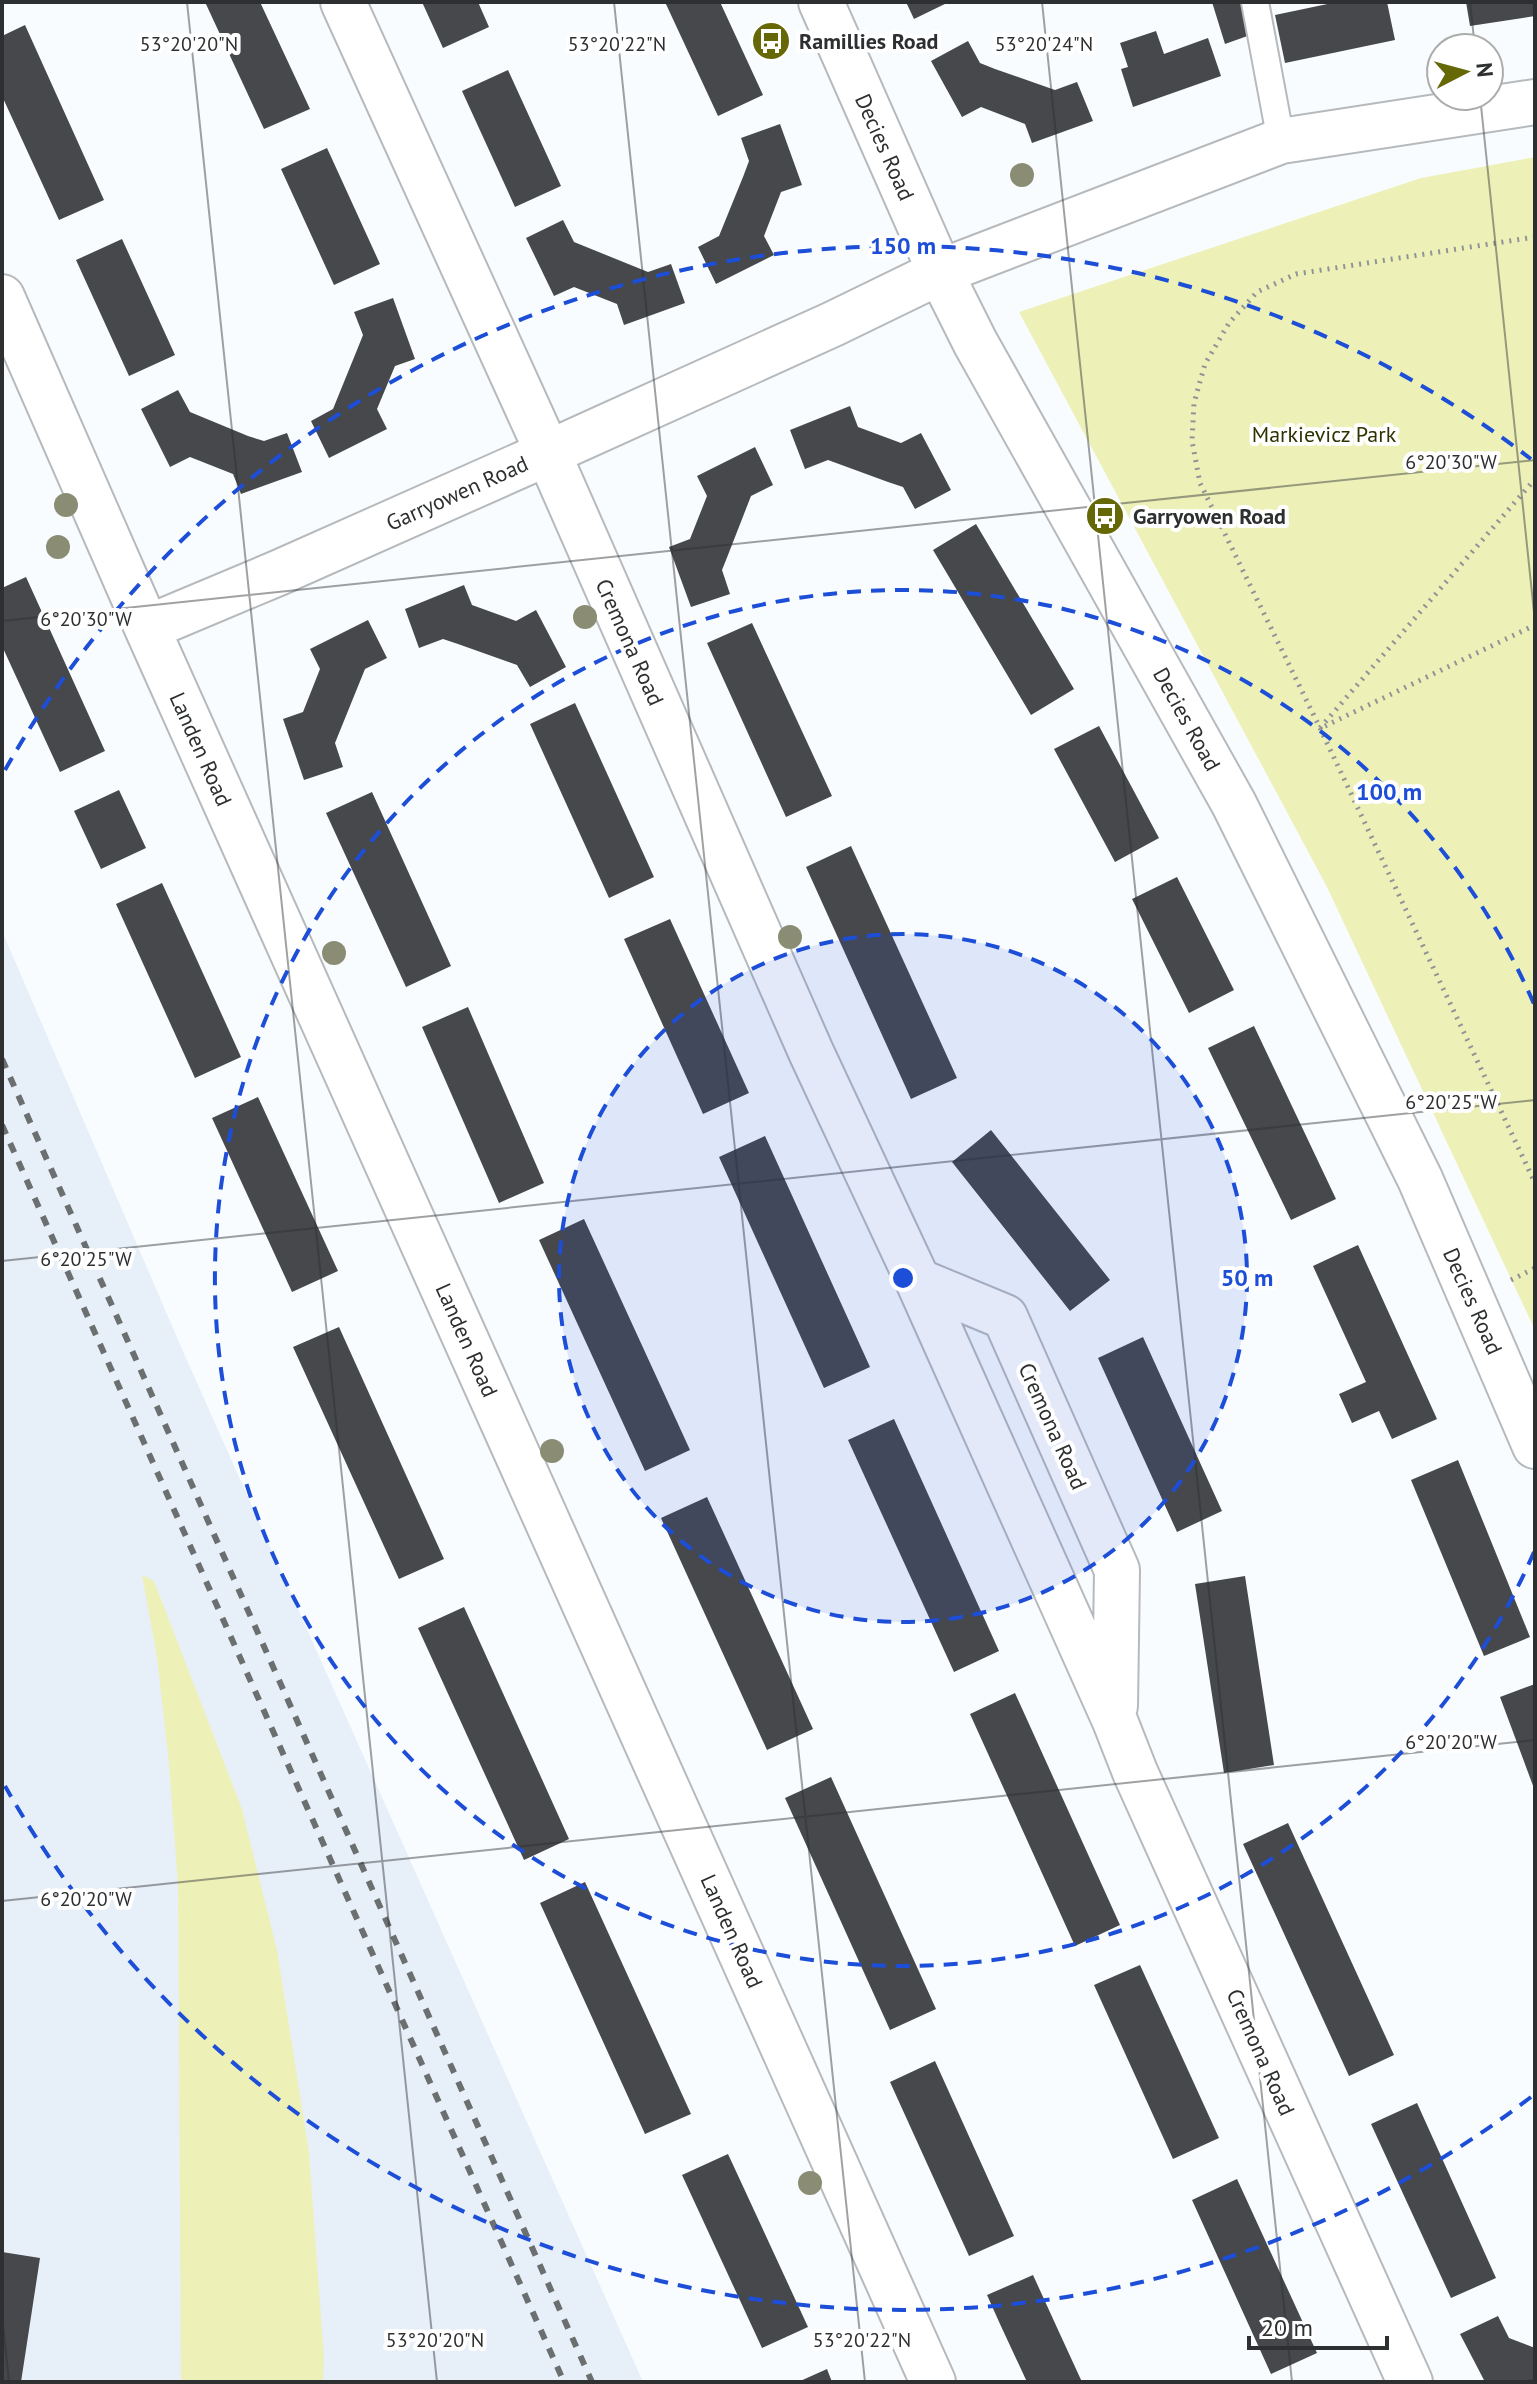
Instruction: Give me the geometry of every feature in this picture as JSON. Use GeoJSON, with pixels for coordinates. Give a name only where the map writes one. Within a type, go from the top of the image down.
{"type":"FeatureCollection","features":[{"type":"Feature","properties":{"kind":"street","name":"Cremona Road"},"geometry":{"type":"LineString","coordinates":[[343,2],[548,453],[811,1052],[918,1281],[1115,1721],[1141,1786],[1410,2382]]}},
{"type":"Feature","properties":{"kind":"street","name":"Decies Road"},"geometry":{"type":"LineString","coordinates":[[821,2],[940,272],[975,342],[1234,804],[1420,1179],[1535,1446]]}},
{"type":"Feature","properties":{"kind":"street","name":"Garryowen Road"},"geometry":{"type":"LineString","coordinates":[[147,628],[548,453],[940,272],[1281,141],[1535,102]]}},
{"type":"Feature","properties":{"kind":"street","name":"Landen Road"},"geometry":{"type":"LineString","coordinates":[[2,297],[147,628],[933,2382]]}},
{"type":"Feature","properties":{"kind":"street","name":"Cremona Road"},"geometry":{"type":"LineString","coordinates":[[918,1281],[1005,1317],[1117,1570],[1115,1721]]}},
{"type":"Feature","properties":{"kind":"lane"},"geometry":{"type":"LineString","coordinates":[[1255,2],[1281,141]]}},
{"type":"Feature","properties":{"kind":"path"},"geometry":{"type":"LineString","coordinates":[[1535,237],[1296,274],[1257,292],[1229,323],[1205,364],[1194,403],[1192,441],[1200,483],[1320,728],[1535,1183]]}},
{"type":"Feature","properties":{"kind":"path"},"geometry":{"type":"LineString","coordinates":[[1320,728],[1535,479]]}},
{"type":"Feature","properties":{"kind":"path"},"geometry":{"type":"LineString","coordinates":[[1320,728],[1535,625]]}},
{"type":"Feature","properties":{"kind":"shaded area"},"geometry":{"type":"Polygon","coordinates":[[[2,931],[185,1356],[643,2382],[2,2382],[2,931]]]}},
{"type":"Feature","properties":{"kind":"green space","name":"Markievicz Park"},"geometry":{"type":"Polygon","coordinates":[[[1535,157],[1535,1330],[1327,887],[1019,312],[1421,178],[1535,157]]]}},
{"type":"Feature","properties":{"kind":"green space"},"geometry":{"type":"Polygon","coordinates":[[[142,1575],[154,1581],[242,1809],[277,1950],[309,2152],[324,2358],[323,2382],[181,2382],[178,1885],[157,1657],[142,1575]]]}},
{"type":"Feature","properties":{"kind":"building"},"geometry":{"type":"Polygon","coordinates":[[[205,2],[260,2],[310,109],[264,129],[205,2]]]}},
{"type":"Feature","properties":{"kind":"building"},"geometry":{"type":"Polygon","coordinates":[[[422,2],[478,2],[489,27],[443,48],[422,2]]]}},
{"type":"Feature","properties":{"kind":"building"},"geometry":{"type":"Polygon","coordinates":[[[665,2],[720,2],[763,95],[718,116],[665,2]]]}},
{"type":"Feature","properties":{"kind":"building"},"geometry":{"type":"Polygon","coordinates":[[[906,2],[949,2],[914,19],[906,2]]]}},
{"type":"Feature","properties":{"kind":"building"},"geometry":{"type":"Polygon","coordinates":[[[1212,2],[1243,2],[1253,34],[1225,44],[1212,2]]]}},
{"type":"Feature","properties":{"kind":"building"},"geometry":{"type":"Polygon","coordinates":[[[1337,2],[1387,2],[1395,40],[1285,63],[1275,15],[1337,2]]]}},
{"type":"Feature","properties":{"kind":"building"},"geometry":{"type":"Polygon","coordinates":[[[1466,2],[1535,2],[1535,16],[1470,26],[1466,2]]]}},
{"type":"Feature","properties":{"kind":"building"},"geometry":{"type":"Polygon","coordinates":[[[25,25],[104,200],[59,220],[2,96],[2,36],[25,25]]]}},
{"type":"Feature","properties":{"kind":"building"},"geometry":{"type":"Polygon","coordinates":[[[1156,31],[1164,54],[1208,38],[1221,76],[1133,107],[1121,69],[1128,67],[1120,43],[1156,31]]]}},
{"type":"Feature","properties":{"kind":"building"},"geometry":{"type":"Polygon","coordinates":[[[968,41],[980,63],[995,69],[1055,90],[1077,82],[1093,121],[1032,143],[1025,124],[981,107],[962,117],[931,61],[968,41]]]}},
{"type":"Feature","properties":{"kind":"building"},"geometry":{"type":"Polygon","coordinates":[[[508,70],[561,186],[515,207],[462,91],[508,70]]]}},
{"type":"Feature","properties":{"kind":"building"},"geometry":{"type":"Polygon","coordinates":[[[780,124],[802,185],[781,192],[764,236],[774,255],[716,284],[698,247],[719,236],[743,177],[749,161],[741,138],[780,124]]]}},
{"type":"Feature","properties":{"kind":"building"},"geometry":{"type":"Polygon","coordinates":[[[327,148],[380,264],[334,285],[281,169],[327,148]]]}},
{"type":"Feature","properties":{"kind":"building"},"geometry":{"type":"Polygon","coordinates":[[[563,220],[574,242],[648,272],[671,264],[685,303],[624,325],[617,304],[574,287],[554,296],[526,238],[563,220]]]}},
{"type":"Feature","properties":{"kind":"building"},"geometry":{"type":"Polygon","coordinates":[[[122,239],[175,355],[129,376],[76,260],[122,239]]]}},
{"type":"Feature","properties":{"kind":"building"},"geometry":{"type":"Polygon","coordinates":[[[393,298],[415,359],[395,366],[377,409],[387,429],[329,458],[311,421],[333,409],[363,335],[354,312],[393,298]]]}},
{"type":"Feature","properties":{"kind":"building"},"geometry":{"type":"Polygon","coordinates":[[[178,390],[190,412],[248,436],[264,441],[287,433],[302,472],[241,494],[233,474],[190,457],[170,467],[141,409],[178,390]]]}},
{"type":"Feature","properties":{"kind":"building"},"geometry":{"type":"Polygon","coordinates":[[[850,406],[858,427],[901,443],[921,433],[951,490],[915,509],[903,487],[828,460],[805,469],[790,430],[850,406]]]}},
{"type":"Feature","properties":{"kind":"building"},"geometry":{"type":"Polygon","coordinates":[[[755,447],[773,485],[751,496],[722,570],[730,594],[691,607],[669,547],[690,539],[707,496],[697,476],[755,447]]]}},
{"type":"Feature","properties":{"kind":"building"},"geometry":{"type":"Polygon","coordinates":[[[976,524],[1074,689],[1031,715],[933,550],[976,524]]]}},
{"type":"Feature","properties":{"kind":"building"},"geometry":{"type":"Polygon","coordinates":[[[26,577],[105,751],[60,772],[2,646],[2,588],[26,577]]]}},
{"type":"Feature","properties":{"kind":"building"},"geometry":{"type":"Polygon","coordinates":[[[464,585],[472,605],[516,621],[536,610],[566,667],[530,687],[517,665],[458,644],[443,639],[419,648],[405,609],[464,585]]]}},
{"type":"Feature","properties":{"kind":"building"},"geometry":{"type":"Polygon","coordinates":[[[368,620],[387,658],[365,669],[335,743],[343,767],[304,780],[283,719],[303,712],[320,669],[310,649],[368,620]]]}},
{"type":"Feature","properties":{"kind":"building"},"geometry":{"type":"Polygon","coordinates":[[[752,623],[832,796],[786,817],[707,643],[752,623]]]}},
{"type":"Feature","properties":{"kind":"building"},"geometry":{"type":"Polygon","coordinates":[[[575,703],[654,877],[609,898],[530,724],[575,703]]]}},
{"type":"Feature","properties":{"kind":"building"},"geometry":{"type":"Polygon","coordinates":[[[1099,726],[1159,838],[1115,862],[1054,749],[1099,726]]]}},
{"type":"Feature","properties":{"kind":"building"},"geometry":{"type":"Polygon","coordinates":[[[119,790],[146,848],[101,869],[74,811],[119,790]]]}},
{"type":"Feature","properties":{"kind":"building"},"geometry":{"type":"Polygon","coordinates":[[[372,792],[451,966],[406,987],[326,813],[372,792]]]}},
{"type":"Feature","properties":{"kind":"building"},"geometry":{"type":"Polygon","coordinates":[[[851,846],[957,1078],[911,1099],[806,867],[851,846]]]}},
{"type":"Feature","properties":{"kind":"building"},"geometry":{"type":"Polygon","coordinates":[[[1177,877],[1234,990],[1189,1013],[1132,899],[1177,877]]]}},
{"type":"Feature","properties":{"kind":"building"},"geometry":{"type":"Polygon","coordinates":[[[162,883],[241,1057],[195,1078],[116,904],[162,883]]]}},
{"type":"Feature","properties":{"kind":"building"},"geometry":{"type":"Polygon","coordinates":[[[670,919],[749,1093],[703,1114],[624,939],[670,919]]]}},
{"type":"Feature","properties":{"kind":"building"},"geometry":{"type":"Polygon","coordinates":[[[468,1007],[544,1183],[499,1203],[422,1027],[468,1007]]]}},
{"type":"Feature","properties":{"kind":"building"},"geometry":{"type":"Polygon","coordinates":[[[1254,1026],[1336,1199],[1291,1220],[1208,1048],[1254,1026]]]}},
{"type":"Feature","properties":{"kind":"building"},"geometry":{"type":"Polygon","coordinates":[[[258,1097],[338,1271],[292,1292],[212,1118],[258,1097]]]}},
{"type":"Feature","properties":{"kind":"building"},"geometry":{"type":"Polygon","coordinates":[[[991,1130],[1110,1280],[1070,1311],[952,1162],[991,1130]]]}},
{"type":"Feature","properties":{"kind":"building"},"geometry":{"type":"Polygon","coordinates":[[[765,1136],[870,1367],[824,1388],[719,1157],[765,1136]]]}},
{"type":"Feature","properties":{"kind":"building"},"geometry":{"type":"Polygon","coordinates":[[[584,1219],[690,1450],[645,1471],[539,1240],[584,1219]]]}},
{"type":"Feature","properties":{"kind":"building"},"geometry":{"type":"Polygon","coordinates":[[[1358,1245],[1437,1419],[1392,1439],[1379,1411],[1352,1423],[1339,1394],[1366,1382],[1313,1266],[1358,1245]]]}},
{"type":"Feature","properties":{"kind":"building"},"geometry":{"type":"Polygon","coordinates":[[[339,1327],[444,1559],[399,1579],[293,1347],[339,1327]]]}},
{"type":"Feature","properties":{"kind":"building"},"geometry":{"type":"Polygon","coordinates":[[[1143,1337],[1222,1511],[1177,1532],[1098,1358],[1143,1337]]]}},
{"type":"Feature","properties":{"kind":"building"},"geometry":{"type":"Polygon","coordinates":[[[894,1419],[999,1651],[954,1672],[848,1440],[894,1419]]]}},
{"type":"Feature","properties":{"kind":"building"},"geometry":{"type":"Polygon","coordinates":[[[1458,1460],[1530,1637],[1484,1656],[1411,1480],[1458,1460]]]}},
{"type":"Feature","properties":{"kind":"building"},"geometry":{"type":"Polygon","coordinates":[[[707,1497],[813,1729],[767,1750],[661,1518],[707,1497]]]}},
{"type":"Feature","properties":{"kind":"building"},"geometry":{"type":"Polygon","coordinates":[[[1245,1576],[1274,1765],[1224,1773],[1195,1584],[1245,1576]]]}},
{"type":"Feature","properties":{"kind":"building"},"geometry":{"type":"Polygon","coordinates":[[[464,1607],[569,1839],[524,1860],[418,1628],[464,1607]]]}},
{"type":"Feature","properties":{"kind":"building"},"geometry":{"type":"Polygon","coordinates":[[[1535,1684],[1535,1791],[1500,1697],[1535,1684]]]}},
{"type":"Feature","properties":{"kind":"building"},"geometry":{"type":"Polygon","coordinates":[[[1015,1693],[1120,1925],[1075,1946],[970,1714],[1015,1693]]]}},
{"type":"Feature","properties":{"kind":"building"},"geometry":{"type":"Polygon","coordinates":[[[831,1777],[936,2009],[890,2030],[785,1798],[831,1777]]]}},
{"type":"Feature","properties":{"kind":"building"},"geometry":{"type":"Polygon","coordinates":[[[1288,1823],[1394,2055],[1349,2076],[1243,1844],[1288,1823]]]}},
{"type":"Feature","properties":{"kind":"building"},"geometry":{"type":"Polygon","coordinates":[[[585,1882],[691,2114],[645,2134],[540,1903],[585,1882]]]}},
{"type":"Feature","properties":{"kind":"building"},"geometry":{"type":"Polygon","coordinates":[[[1140,1965],[1219,2138],[1173,2159],[1094,1985],[1140,1965]]]}},
{"type":"Feature","properties":{"kind":"building"},"geometry":{"type":"Polygon","coordinates":[[[935,2061],[1014,2236],[969,2256],[890,2082],[935,2061]]]}},
{"type":"Feature","properties":{"kind":"building"},"geometry":{"type":"Polygon","coordinates":[[[1417,2103],[1496,2278],[1451,2298],[1371,2124],[1417,2103]]]}},
{"type":"Feature","properties":{"kind":"building"},"geometry":{"type":"Polygon","coordinates":[[[728,2154],[808,2327],[762,2348],[682,2175],[728,2154]]]}},
{"type":"Feature","properties":{"kind":"building"},"geometry":{"type":"Polygon","coordinates":[[[1237,2179],[1317,2353],[1271,2374],[1192,2200],[1237,2179]]]}},
{"type":"Feature","properties":{"kind":"building"},"geometry":{"type":"Polygon","coordinates":[[[2,2252],[40,2258],[21,2382],[2,2382],[2,2252]]]}},
{"type":"Feature","properties":{"kind":"building"},"geometry":{"type":"Polygon","coordinates":[[[1033,2275],[1082,2382],[1027,2382],[1000,2324],[987,2295],[1033,2275]]]}},
{"type":"Feature","properties":{"kind":"building"},"geometry":{"type":"Polygon","coordinates":[[[1498,2316],[1509,2338],[1535,2348],[1535,2382],[1485,2382],[1460,2334],[1498,2316]]]}},
{"type":"Feature","properties":{"kind":"building"},"geometry":{"type":"Polygon","coordinates":[[[827,2369],[832,2382],[798,2382],[827,2369]]]}},
{"type":"Feature","properties":{"kind":"railway"},"geometry":{"type":"LineString","coordinates":[[2,1059],[592,2382]]}},
{"type":"Feature","properties":{"kind":"railway"},"geometry":{"type":"LineString","coordinates":[[2,1125],[564,2382]]}},
{"type":"Feature","properties":{"kind":"place","name":"Ramillies Road"},"geometry":{"type":"Point","coordinates":[771,41]}},
{"type":"Feature","properties":{"kind":"place","name":"Garryowen Road"},"geometry":{"type":"Point","coordinates":[1105,516]}}]}
